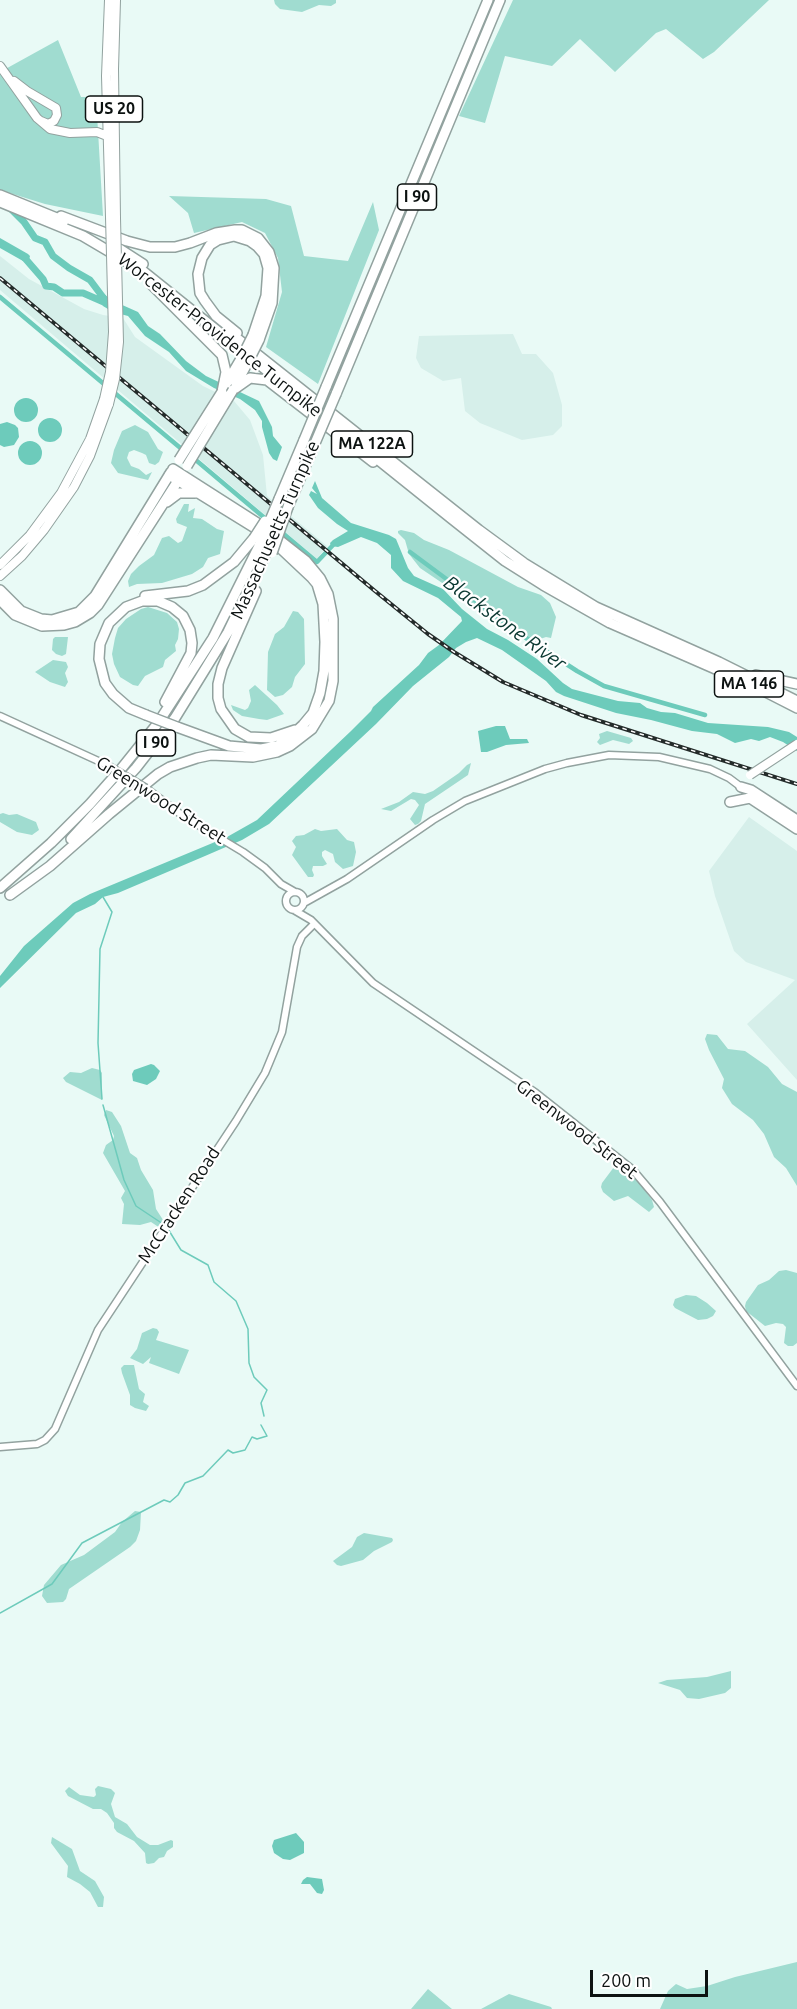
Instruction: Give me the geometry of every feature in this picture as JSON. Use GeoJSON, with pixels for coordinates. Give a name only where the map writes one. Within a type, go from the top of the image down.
{"type":"FeatureCollection","features":[{"type":"Feature","properties":{"kind":"highway","name":"Massachusetts Turnpike"},"geometry":{"type":"LineString","coordinates":[[1,901],[50,859],[87,823],[160,738],[220,645],[243,604],[279,499],[488,0]]}},
{"type":"Feature","properties":{"kind":"highway","name":"Massachusetts Turnpike"},"geometry":{"type":"LineString","coordinates":[[0,888],[51,843],[121,769],[170,705],[202,655],[288,507],[500,0]]}},
{"type":"Feature","properties":{"kind":"highway","name":"Worcester-Providence Turnpike"},"geometry":{"type":"LineString","coordinates":[[0,195],[83,236],[130,263],[174,295],[505,561],[573,604],[610,623],[752,685],[797,708]]}},
{"type":"Feature","properties":{"kind":"highway","name":"Worcester-Providence Turnpike"},"geometry":{"type":"LineString","coordinates":[[0,202],[33,211],[112,244],[129,255],[524,563],[597,607],[719,662],[797,701]]}},
{"type":"Feature","properties":{"kind":"highway"},"geometry":{"type":"LineString","coordinates":[[0,590],[21,611],[41,620],[67,617],[79,612],[95,596],[178,471],[232,383],[272,303],[273,260],[264,244],[250,233],[242,230],[224,231],[190,243],[165,248],[150,247],[33,211]]}},
{"type":"Feature","properties":{"kind":"highway"},"geometry":{"type":"LineString","coordinates":[[256,338],[266,297],[268,268],[264,254],[257,246],[242,237],[227,237],[210,245],[202,258],[198,274],[200,293],[216,316],[265,359]]}},
{"type":"Feature","properties":{"kind":"highway"},"geometry":{"type":"LineString","coordinates":[[130,263],[217,349],[224,360],[232,383]]}},
{"type":"Feature","properties":{"kind":"highway"},"geometry":{"type":"LineString","coordinates":[[0,610],[42,626],[64,625],[75,622],[90,613],[98,605],[123,562],[161,508],[178,471],[222,392],[232,383],[254,377],[271,383],[330,431],[435,509],[452,519]]}},
{"type":"Feature","properties":{"kind":"highway"},"geometry":{"type":"LineString","coordinates":[[175,729],[240,749],[277,746],[287,740],[313,713],[320,693],[324,662],[323,604],[317,584],[303,568],[255,528],[199,494],[178,471]]}},
{"type":"Feature","properties":{"kind":"highway"},"geometry":{"type":"LineString","coordinates":[[9,895],[50,866],[146,783],[170,768],[211,755],[253,758],[277,752],[300,739],[318,722],[328,701],[333,681],[333,620],[330,599],[320,578],[306,561],[248,515],[178,471]]}},
{"type":"Feature","properties":{"kind":"highway"},"geometry":{"type":"LineString","coordinates":[[161,508],[179,493],[199,494]]}},
{"type":"Feature","properties":{"kind":"highway"},"geometry":{"type":"LineString","coordinates":[[262,755],[230,751],[118,706],[106,693],[98,678],[94,650],[104,623],[119,607],[136,598],[188,591],[210,581],[234,562],[264,546]]}},
{"type":"Feature","properties":{"kind":"highway"},"geometry":{"type":"LineString","coordinates":[[264,546],[222,668],[218,684],[218,698],[229,723],[249,736],[271,738],[294,730],[308,719]]}},
{"type":"Feature","properties":{"kind":"highway"},"geometry":{"type":"LineString","coordinates":[[0,600],[22,620]]}},
{"type":"Feature","properties":{"kind":"highway"},"geometry":{"type":"LineString","coordinates":[[121,769],[130,752],[171,693],[191,653],[192,636],[183,616],[166,603],[151,600],[135,603],[114,617],[102,636],[99,652],[100,668],[109,689],[123,704],[145,718]]}},
{"type":"Feature","properties":{"kind":"highway","name":"MA 122A"},"geometry":{"type":"LineString","coordinates":[[719,662],[779,681],[797,684]]}},
{"type":"Feature","properties":{"kind":"highway","name":"MA 122A"},"geometry":{"type":"LineString","coordinates":[[700,663],[769,698],[797,716]]}},
{"type":"Feature","properties":{"kind":"highway"},"geometry":{"type":"LineString","coordinates":[[741,787],[750,798],[797,829]]}},
{"type":"Feature","properties":{"kind":"highway"},"geometry":{"type":"LineString","coordinates":[[741,787],[751,790],[797,820]]}},
{"type":"Feature","properties":{"kind":"highway"},"geometry":{"type":"LineString","coordinates":[[730,802],[750,798]]}},
{"type":"Feature","properties":{"kind":"main road","name":"US 20"},"geometry":{"type":"LineString","coordinates":[[109,0],[113,218]]}},
{"type":"Feature","properties":{"kind":"main road","name":"US 20"},"geometry":{"type":"LineString","coordinates":[[0,576],[39,536],[74,487],[90,456],[115,379],[119,342],[107,135],[110,44],[116,0]]}},
{"type":"Feature","properties":{"kind":"main road"},"geometry":{"type":"LineString","coordinates":[[1,68],[27,91],[56,108],[57,117],[51,123],[44,123],[37,118]]}},
{"type":"Feature","properties":{"kind":"main road"},"geometry":{"type":"LineString","coordinates":[[1,68],[37,118],[50,129],[61,132],[98,132],[107,135]]}},
{"type":"Feature","properties":{"kind":"main road","name":"US 20"},"geometry":{"type":"LineString","coordinates":[[0,565],[30,535],[65,486],[107,402]]}},
{"type":"Feature","properties":{"kind":"main road"},"geometry":{"type":"LineString","coordinates":[[741,787],[750,775],[797,744]]}},
{"type":"Feature","properties":{"kind":"street","name":"Greenwood Street"},"geometry":{"type":"LineString","coordinates":[[0,716],[107,765],[146,788],[183,816],[265,868],[281,884],[297,892]]}},
{"type":"Feature","properties":{"kind":"street"},"geometry":{"type":"LineString","coordinates":[[318,894],[297,892],[286,898],[287,906],[294,910],[300,909],[304,903],[347,879],[458,805],[545,769],[598,757],[622,755],[659,757],[714,771],[741,787]]}},
{"type":"Feature","properties":{"kind":"street","name":"Greenwood Street"},"geometry":{"type":"LineString","coordinates":[[281,884],[286,898]]}},
{"type":"Feature","properties":{"kind":"street"},"geometry":{"type":"LineString","coordinates":[[297,892],[304,897],[304,903]]}},
{"type":"Feature","properties":{"kind":"street","name":"Greenwood Street"},"geometry":{"type":"LineString","coordinates":[[304,903],[312,922]]}},
{"type":"Feature","properties":{"kind":"street","name":"Greenwood Street"},"geometry":{"type":"LineString","coordinates":[[294,910],[312,922],[373,983],[536,1093],[632,1169],[656,1197],[797,1386]]}},
{"type":"Feature","properties":{"kind":"street","name":"McCracken Road"},"geometry":{"type":"LineString","coordinates":[[0,1447],[37,1444],[45,1440],[55,1429],[98,1330],[236,1121],[270,1062],[282,1032],[297,947],[312,922]]}},
{"type":"Feature","properties":{"kind":"shaded area"},"geometry":{"type":"Polygon","coordinates":[[[274,0],[336,0],[336,3],[331,6],[319,5],[302,12],[280,9],[274,0]]]}},
{"type":"Feature","properties":{"kind":"shaded area"},"geometry":{"type":"Polygon","coordinates":[[[513,0],[769,0],[714,52],[703,59],[666,29],[656,33],[615,72],[580,39],[552,66],[505,56],[485,123],[459,116],[513,0]]]}},
{"type":"Feature","properties":{"kind":"shaded area"},"geometry":{"type":"Polygon","coordinates":[[[58,40],[81,97],[96,97],[103,216],[45,204],[0,190],[0,72],[58,40]]]}},
{"type":"Feature","properties":{"kind":"shaded area"},"geometry":{"type":"Polygon","coordinates":[[[169,196],[266,199],[291,206],[304,256],[348,261],[373,202],[379,230],[318,384],[266,347],[282,292],[278,258],[265,233],[242,222],[194,233],[188,213],[169,196]]]}},
{"type":"Feature","properties":{"kind":"shaded area"},"geometry":{"type":"Polygon","coordinates":[[[0,238],[28,254],[29,260],[23,261],[0,248],[0,238]]]}},
{"type":"Feature","properties":{"kind":"shaded area"},"geometry":{"type":"Polygon","coordinates":[[[0,256],[29,279],[84,309],[123,318],[135,337],[203,386],[234,401],[250,420],[263,455],[267,496],[327,546],[317,559],[0,290],[0,256]]]}},
{"type":"Feature","properties":{"kind":"shaded area"},"geometry":{"type":"Polygon","coordinates":[[[102,292],[111,300],[138,312],[148,326],[206,376],[259,401],[272,427],[273,436],[282,447],[277,461],[269,453],[262,421],[255,410],[240,399],[214,388],[186,371],[169,352],[145,336],[128,316],[113,312],[103,306],[99,295],[102,292]]]}},
{"type":"Feature","properties":{"kind":"shaded area"},"geometry":{"type":"Polygon","coordinates":[[[513,334],[522,354],[536,354],[553,373],[562,405],[562,426],[553,435],[522,440],[480,423],[465,411],[461,378],[443,381],[421,368],[416,358],[419,336],[513,334]]]}},
{"type":"Feature","properties":{"kind":"shaded area"},"geometry":{"type":"Polygon","coordinates":[[[21,398],[31,398],[38,405],[38,415],[31,422],[21,422],[14,415],[14,405],[21,398]]]}},
{"type":"Feature","properties":{"kind":"shaded area"},"geometry":{"type":"Polygon","coordinates":[[[45,418],[55,418],[62,425],[62,435],[55,442],[45,442],[38,435],[38,425],[45,418]]]}},
{"type":"Feature","properties":{"kind":"shaded area"},"geometry":{"type":"Polygon","coordinates":[[[7,422],[18,428],[19,437],[14,445],[4,447],[0,445],[0,424],[7,422]]]}},
{"type":"Feature","properties":{"kind":"shaded area"},"geometry":{"type":"Polygon","coordinates":[[[135,425],[148,432],[158,449],[163,452],[159,462],[155,465],[149,463],[146,455],[134,450],[129,452],[127,458],[131,466],[146,475],[152,472],[148,480],[118,473],[111,463],[122,431],[135,425]]]}},
{"type":"Feature","properties":{"kind":"shaded area"},"geometry":{"type":"Polygon","coordinates":[[[25,441],[35,441],[42,448],[42,458],[35,465],[25,465],[18,458],[18,448],[25,441]]]}},
{"type":"Feature","properties":{"kind":"shaded area"},"geometry":{"type":"Polygon","coordinates":[[[315,481],[322,498],[351,523],[396,539],[408,568],[414,576],[443,589],[462,609],[487,629],[537,659],[572,689],[618,701],[640,703],[647,708],[675,713],[708,723],[768,727],[789,732],[797,737],[797,751],[770,737],[759,741],[751,739],[735,743],[717,734],[692,731],[616,713],[564,696],[502,650],[477,638],[456,648],[449,657],[413,686],[376,724],[269,824],[242,840],[118,893],[103,897],[95,904],[76,913],[0,988],[0,976],[24,946],[73,903],[227,837],[257,820],[462,621],[461,617],[438,598],[403,581],[391,568],[391,555],[377,543],[361,537],[338,547],[331,546],[330,543],[333,540],[348,531],[318,508],[309,495],[311,491],[317,494],[312,488],[315,481]]]}},
{"type":"Feature","properties":{"kind":"shaded area"},"geometry":{"type":"Polygon","coordinates":[[[184,504],[189,504],[188,512],[195,508],[193,518],[202,519],[224,531],[220,554],[208,558],[203,567],[192,574],[162,583],[137,584],[129,587],[128,581],[131,574],[154,555],[162,538],[169,536],[178,543],[182,541],[187,527],[177,523],[176,519],[184,504]]]}},
{"type":"Feature","properties":{"kind":"shaded area"},"geometry":{"type":"Polygon","coordinates":[[[401,530],[414,533],[518,587],[541,595],[550,603],[556,617],[551,638],[546,637],[534,641],[496,625],[460,595],[420,568],[409,554],[405,540],[398,533],[401,530]]]}},
{"type":"Feature","properties":{"kind":"shaded area"},"geometry":{"type":"Polygon","coordinates":[[[148,607],[167,613],[177,622],[178,639],[175,645],[176,651],[165,660],[163,667],[145,676],[138,686],[120,677],[112,654],[118,628],[126,619],[148,607]]]}},
{"type":"Feature","properties":{"kind":"shaded area"},"geometry":{"type":"Polygon","coordinates":[[[293,611],[298,612],[304,619],[305,664],[295,677],[292,687],[283,695],[275,697],[267,690],[268,652],[275,634],[284,627],[293,611]]]}},
{"type":"Feature","properties":{"kind":"shaded area"},"geometry":{"type":"Polygon","coordinates":[[[55,637],[68,637],[66,654],[62,656],[52,650],[55,637]]]}},
{"type":"Feature","properties":{"kind":"shaded area"},"geometry":{"type":"Polygon","coordinates":[[[53,660],[66,662],[68,667],[65,673],[68,682],[65,687],[50,682],[35,672],[53,660]]]}},
{"type":"Feature","properties":{"kind":"shaded area"},"geometry":{"type":"Polygon","coordinates":[[[255,685],[284,714],[267,720],[242,716],[233,710],[231,705],[245,710],[248,708],[251,701],[249,690],[255,685]]]}},
{"type":"Feature","properties":{"kind":"shaded area"},"geometry":{"type":"Polygon","coordinates":[[[505,726],[510,739],[527,739],[529,743],[506,745],[481,752],[478,731],[505,726]]]}},
{"type":"Feature","properties":{"kind":"shaded area"},"geometry":{"type":"Polygon","coordinates":[[[607,731],[631,738],[633,741],[629,744],[613,740],[600,745],[597,742],[600,738],[599,734],[607,731]]]}},
{"type":"Feature","properties":{"kind":"shaded area"},"geometry":{"type":"Polygon","coordinates":[[[471,763],[468,775],[425,804],[421,821],[418,824],[415,825],[410,819],[419,805],[415,800],[411,799],[391,811],[381,809],[399,802],[413,792],[425,794],[433,791],[471,763]]]}},
{"type":"Feature","properties":{"kind":"shaded area"},"geometry":{"type":"Polygon","coordinates":[[[0,814],[17,814],[36,822],[39,830],[32,835],[17,832],[0,822],[0,814]]]}},
{"type":"Feature","properties":{"kind":"shaded area"},"geometry":{"type":"Polygon","coordinates":[[[749,817],[797,851],[797,1080],[747,1024],[795,980],[746,962],[734,951],[709,871],[749,817]]]}},
{"type":"Feature","properties":{"kind":"shaded area"},"geometry":{"type":"Polygon","coordinates":[[[315,829],[321,831],[337,829],[347,840],[354,842],[356,852],[353,866],[343,869],[335,862],[333,854],[325,850],[322,856],[327,864],[313,866],[314,875],[308,877],[292,855],[296,847],[292,841],[296,836],[304,835],[315,829]]]}},
{"type":"Feature","properties":{"kind":"shaded area"},"geometry":{"type":"Polygon","coordinates":[[[707,1034],[717,1035],[728,1049],[745,1051],[768,1067],[782,1084],[797,1092],[797,1186],[786,1168],[774,1157],[764,1134],[753,1120],[732,1104],[722,1088],[724,1079],[709,1050],[705,1039],[707,1034]]]}},
{"type":"Feature","properties":{"kind":"shaded area"},"geometry":{"type":"Polygon","coordinates":[[[151,1064],[160,1071],[156,1079],[147,1085],[133,1081],[134,1070],[151,1064]]]}},
{"type":"Feature","properties":{"kind":"shaded area"},"geometry":{"type":"Polygon","coordinates":[[[92,1068],[102,1073],[102,1100],[66,1082],[63,1078],[70,1072],[81,1073],[92,1068]]]}},
{"type":"Feature","properties":{"kind":"shaded area"},"geometry":{"type":"Polygon","coordinates":[[[106,1110],[112,1112],[121,1126],[130,1153],[137,1158],[153,1190],[156,1209],[165,1223],[164,1228],[151,1222],[140,1225],[122,1224],[124,1204],[121,1198],[125,1191],[103,1153],[106,1145],[113,1140],[114,1136],[104,1115],[106,1110]]]}},
{"type":"Feature","properties":{"kind":"shaded area"},"geometry":{"type":"Polygon","coordinates":[[[617,1163],[635,1177],[652,1200],[654,1207],[649,1212],[628,1196],[614,1201],[603,1192],[602,1183],[617,1163]]]}},
{"type":"Feature","properties":{"kind":"shaded area"},"geometry":{"type":"Polygon","coordinates":[[[779,1271],[797,1273],[797,1343],[793,1346],[784,1343],[786,1327],[783,1324],[765,1326],[746,1311],[745,1306],[758,1285],[769,1280],[779,1271]]]}},
{"type":"Feature","properties":{"kind":"shaded area"},"geometry":{"type":"Polygon","coordinates":[[[686,1295],[696,1296],[707,1303],[716,1311],[713,1316],[698,1320],[675,1308],[673,1305],[675,1299],[686,1295]]]}},
{"type":"Feature","properties":{"kind":"shaded area"},"geometry":{"type":"Polygon","coordinates":[[[153,1328],[159,1332],[156,1340],[189,1350],[179,1374],[149,1363],[151,1357],[143,1364],[130,1358],[137,1349],[142,1333],[153,1328]]]}},
{"type":"Feature","properties":{"kind":"shaded area"},"geometry":{"type":"Polygon","coordinates":[[[124,1365],[134,1365],[139,1389],[145,1394],[143,1402],[149,1406],[146,1411],[130,1405],[130,1395],[121,1368],[124,1365]]]}},
{"type":"Feature","properties":{"kind":"shaded area"},"geometry":{"type":"Polygon","coordinates":[[[135,1511],[141,1512],[140,1530],[136,1541],[69,1589],[63,1602],[47,1603],[42,1596],[44,1585],[61,1565],[84,1555],[115,1532],[122,1522],[135,1511]]]}},
{"type":"Feature","properties":{"kind":"shaded area"},"geometry":{"type":"Polygon","coordinates":[[[364,1533],[393,1540],[363,1560],[337,1565],[333,1561],[352,1547],[357,1537],[364,1533]]]}},
{"type":"Feature","properties":{"kind":"shaded area"},"geometry":{"type":"Polygon","coordinates":[[[731,1671],[731,1688],[725,1693],[699,1699],[687,1698],[680,1690],[658,1683],[667,1680],[707,1677],[731,1671]]]}},
{"type":"Feature","properties":{"kind":"shaded area"},"geometry":{"type":"Polygon","coordinates":[[[98,1786],[111,1789],[115,1793],[111,1804],[115,1817],[127,1824],[137,1837],[150,1845],[173,1841],[173,1847],[164,1857],[154,1863],[146,1863],[145,1853],[134,1841],[117,1832],[107,1813],[101,1809],[93,1809],[68,1796],[65,1791],[69,1787],[80,1795],[94,1797],[98,1786]]]}},
{"type":"Feature","properties":{"kind":"shaded area"},"geometry":{"type":"Polygon","coordinates":[[[296,1833],[304,1842],[304,1853],[290,1860],[283,1859],[274,1853],[272,1846],[274,1840],[296,1833]]]}},
{"type":"Feature","properties":{"kind":"shaded area"},"geometry":{"type":"Polygon","coordinates":[[[52,1837],[72,1849],[80,1871],[95,1881],[104,1897],[103,1907],[98,1907],[90,1892],[67,1877],[68,1866],[51,1843],[52,1837]]]}},
{"type":"Feature","properties":{"kind":"shaded area"},"geometry":{"type":"Polygon","coordinates":[[[307,1877],[322,1879],[324,1890],[322,1894],[317,1893],[310,1884],[301,1884],[307,1877]]]}},
{"type":"Feature","properties":{"kind":"shaded area"},"geometry":{"type":"Polygon","coordinates":[[[797,1962],[797,2009],[660,2009],[668,1991],[676,1984],[687,1989],[707,1986],[797,1962]]]}},
{"type":"Feature","properties":{"kind":"shaded area"},"geometry":{"type":"Polygon","coordinates":[[[428,1989],[452,2009],[411,2009],[428,1989]]]}},
{"type":"Feature","properties":{"kind":"shaded area"},"geometry":{"type":"Polygon","coordinates":[[[509,1994],[551,2007],[552,2009],[481,2009],[509,1994]]]}},
{"type":"Feature","properties":{"kind":"waterway","name":"Blackstone River"},"geometry":{"type":"LineString","coordinates":[[10,208],[35,238],[45,242],[53,256],[90,280],[105,300]]}},
{"type":"Feature","properties":{"kind":"waterway","name":"Blackstone River"},"geometry":{"type":"LineString","coordinates":[[23,256],[43,279],[46,286],[54,287],[63,293],[83,293],[106,303]]}},
{"type":"Feature","properties":{"kind":"waterway"},"geometry":{"type":"LineString","coordinates":[[0,297],[184,451]]}},
{"type":"Feature","properties":{"kind":"waterway"},"geometry":{"type":"LineString","coordinates":[[191,456],[317,562],[334,544]]}},
{"type":"Feature","properties":{"kind":"waterway"},"geometry":{"type":"LineString","coordinates":[[410,552],[526,638],[604,686],[705,715]]}},
{"type":"Feature","properties":{"kind":"waterway"},"geometry":{"type":"LineString","coordinates":[[102,1099],[98,1043],[100,949],[112,912],[103,897]]}},
{"type":"Feature","properties":{"kind":"waterway"},"geometry":{"type":"LineString","coordinates":[[103,1105],[124,1180],[136,1206],[163,1224]]}},
{"type":"Feature","properties":{"kind":"waterway"},"geometry":{"type":"LineString","coordinates":[[168,1229],[181,1250],[208,1265],[214,1282],[236,1301],[248,1329],[249,1363],[254,1377],[267,1390],[261,1403],[264,1416]]}},
{"type":"Feature","properties":{"kind":"waterway"},"geometry":{"type":"LineString","coordinates":[[0,1613],[52,1584],[82,1543],[164,1500],[170,1502],[178,1495],[185,1483],[203,1476],[228,1450],[233,1453],[245,1450],[252,1437],[257,1439],[267,1436],[261,1425]]}},
{"type":"Feature","properties":{"kind":"railway"},"geometry":{"type":"LineString","coordinates":[[0,278],[375,591],[454,652],[503,682],[581,715],[797,784]]}}]}
